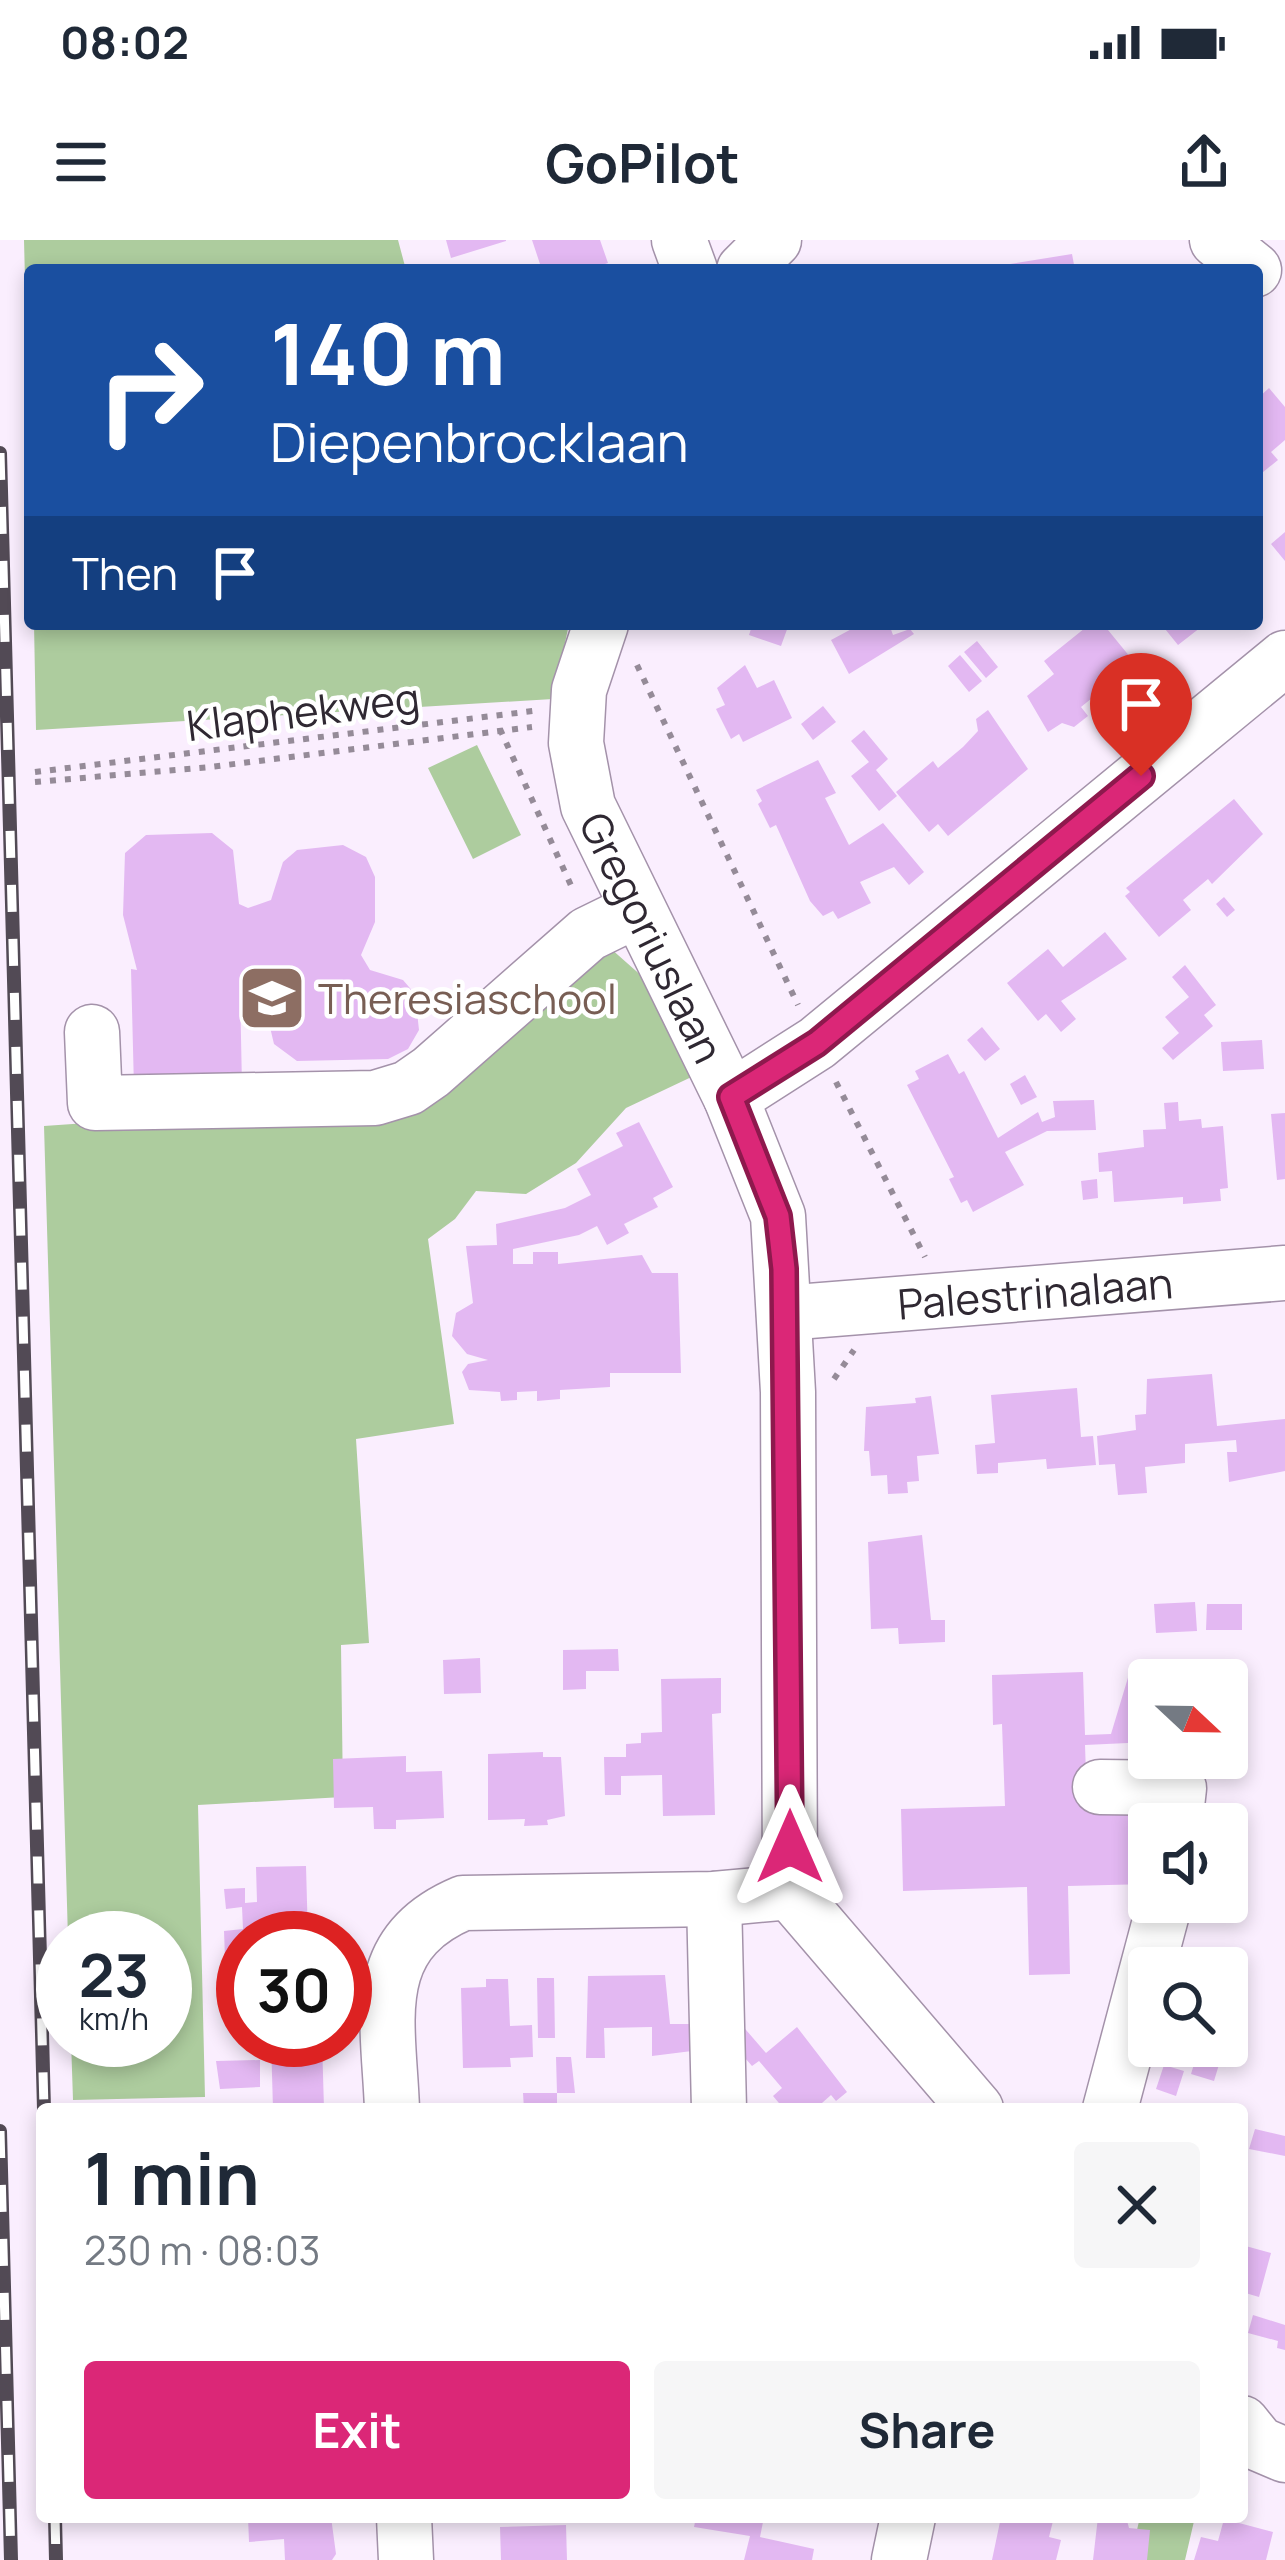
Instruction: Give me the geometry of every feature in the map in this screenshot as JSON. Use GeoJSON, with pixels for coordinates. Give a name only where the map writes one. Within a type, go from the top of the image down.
{"type":"FeatureCollection","features":[{"type":"Feature","properties":{"kind":"street"},"geometry":{"type":"LineString","coordinates":[[750,264],[774,240]]}},
{"type":"Feature","properties":{"kind":"street"},"geometry":{"type":"LineString","coordinates":[[1217,240],[1247,264]]}},
{"type":"Feature","properties":{"kind":"street","name":"Gregoriuslaan"},"geometry":{"type":"LineString","coordinates":[[614,634],[578,715],[588,806],[635,911],[731,1097],[778,1216],[784,1313],[790,1892]]}},
{"type":"Feature","properties":{"kind":"street"},"geometry":{"type":"LineString","coordinates":[[731,1097],[817,1043],[1285,658]]}},
{"type":"Feature","properties":{"kind":"street"},"geometry":{"type":"LineString","coordinates":[[92,1033],[95,1103],[375,1098],[408,1088],[431,1072],[588,934],[635,911]]}},
{"type":"Feature","properties":{"kind":"street","name":"Palestrinalaan"},"geometry":{"type":"LineString","coordinates":[[784,1313],[1285,1273]]}},
{"type":"Feature","properties":{"kind":"street"},"geometry":{"type":"LineString","coordinates":[[1100,1787],[1179,1789],[1177,1803]]}},
{"type":"Feature","properties":{"kind":"street"},"geometry":{"type":"LineString","coordinates":[[392,2103],[388,1989],[400,1953],[428,1918],[463,1904],[714,1899],[790,1892],[971,2103]]}},
{"type":"Feature","properties":{"kind":"street"},"geometry":{"type":"LineString","coordinates":[[714,1899],[719,2103]]}},
{"type":"Feature","properties":{"kind":"street"},"geometry":{"type":"LineString","coordinates":[[1112,2103],[1159,1923]]}},
{"type":"Feature","properties":{"kind":"street"},"geometry":{"type":"LineString","coordinates":[[1248,2430],[1259,2444],[1285,2455]]}},
{"type":"Feature","properties":{"kind":"street"},"geometry":{"type":"LineString","coordinates":[[404,2523],[406,2560]]}},
{"type":"Feature","properties":{"kind":"street"},"geometry":{"type":"LineString","coordinates":[[899,2560],[907,2523]]}},
{"type":"Feature","properties":{"kind":"path"},"geometry":{"type":"LineString","coordinates":[[614,634],[925,1255]]}},
{"type":"Feature","properties":{"kind":"path"},"geometry":{"type":"LineString","coordinates":[[34,782],[578,715]]}},
{"type":"Feature","properties":{"kind":"path","name":"Klaphekweg"},"geometry":{"type":"LineString","coordinates":[[35,772],[578,715]]}},
{"type":"Feature","properties":{"kind":"green space"},"geometry":{"type":"Polygon","coordinates":[[[24,240],[398,240],[404,264],[25,264],[24,240]]]}},
{"type":"Feature","properties":{"kind":"green space"},"geometry":{"type":"Polygon","coordinates":[[[34,630],[568,630],[553,699],[36,730],[34,630]]]}},
{"type":"Feature","properties":{"kind":"green space"},"geometry":{"type":"Polygon","coordinates":[[[477,745],[521,835],[473,859],[428,768],[477,745]]]}},
{"type":"Feature","properties":{"kind":"green space"},"geometry":{"type":"Polygon","coordinates":[[[601,940],[644,978],[702,1072],[626,1108],[576,1163],[526,1194],[476,1191],[455,1219],[428,1239],[454,1424],[356,1439],[369,1643],[341,1645],[343,1797],[198,1805],[205,2097],[73,2100],[72,2067],[192,2067],[192,1911],[67,1911],[44,1126],[391,1102],[601,940]]]}},
{"type":"Feature","properties":{"kind":"green space"},"geometry":{"type":"Polygon","coordinates":[[[1139,2523],[1194,2523],[1185,2560],[1130,2560],[1139,2523]]]}},
{"type":"Feature","properties":{"kind":"building"},"geometry":{"type":"Polygon","coordinates":[[[446,240],[506,240],[506,241],[451,258],[446,240]]]}},
{"type":"Feature","properties":{"kind":"building"},"geometry":{"type":"Polygon","coordinates":[[[532,240],[600,240],[608,263],[605,264],[540,264],[532,240]]]}},
{"type":"Feature","properties":{"kind":"building"},"geometry":{"type":"Polygon","coordinates":[[[1072,254],[1074,264],[1010,264],[1072,254]]]}},
{"type":"Feature","properties":{"kind":"building"},"geometry":{"type":"Polygon","coordinates":[[[1269,388],[1285,407],[1285,440],[1271,452],[1278,460],[1263,472],[1263,394],[1269,388]]]}},
{"type":"Feature","properties":{"kind":"building"},"geometry":{"type":"Polygon","coordinates":[[[1285,532],[1285,561],[1271,544],[1285,532]]]}},
{"type":"Feature","properties":{"kind":"building"},"geometry":{"type":"Polygon","coordinates":[[[751,630],[787,630],[781,646],[749,635],[751,630]]]}},
{"type":"Feature","properties":{"kind":"building"},"geometry":{"type":"Polygon","coordinates":[[[850,630],[891,630],[893,635],[911,630],[914,634],[849,674],[831,640],[850,630]]]}},
{"type":"Feature","properties":{"kind":"building"},"geometry":{"type":"Polygon","coordinates":[[[1083,630],[1108,630],[1135,663],[1081,707],[1088,716],[1074,727],[1062,723],[1048,732],[1027,696],[1054,674],[1044,661],[1083,630]]]}},
{"type":"Feature","properties":{"kind":"building"},"geometry":{"type":"Polygon","coordinates":[[[1166,630],[1197,630],[1178,645],[1166,630]]]}},
{"type":"Feature","properties":{"kind":"building"},"geometry":{"type":"Polygon","coordinates":[[[977,641],[998,667],[986,678],[964,652],[977,641]]]}},
{"type":"Feature","properties":{"kind":"building"},"geometry":{"type":"Polygon","coordinates":[[[960,655],[982,681],[969,692],[948,666],[960,655]]]}},
{"type":"Feature","properties":{"kind":"building"},"geometry":{"type":"Polygon","coordinates":[[[745,665],[757,688],[774,680],[792,718],[743,742],[739,734],[731,739],[716,709],[725,705],[717,688],[745,665]]]}},
{"type":"Feature","properties":{"kind":"building"},"geometry":{"type":"Polygon","coordinates":[[[823,706],[836,722],[813,740],[801,724],[823,706]]]}},
{"type":"Feature","properties":{"kind":"building"},"geometry":{"type":"Polygon","coordinates":[[[988,710],[1028,769],[948,836],[938,824],[929,832],[896,792],[933,761],[938,768],[963,747],[978,731],[976,719],[988,710]]]}},
{"type":"Feature","properties":{"kind":"building"},"geometry":{"type":"Polygon","coordinates":[[[864,730],[888,759],[876,770],[897,796],[879,811],[851,776],[869,762],[851,741],[864,730]]]}},
{"type":"Feature","properties":{"kind":"building"},"geometry":{"type":"Polygon","coordinates":[[[818,760],[836,793],[825,798],[849,845],[883,823],[924,872],[909,885],[894,867],[860,882],[871,903],[838,919],[833,911],[823,916],[810,901],[776,825],[770,828],[758,804],[762,801],[756,790],[818,760]]]}},
{"type":"Feature","properties":{"kind":"building"},"geometry":{"type":"Polygon","coordinates":[[[1234,799],[1263,834],[1212,884],[1208,879],[1183,900],[1191,910],[1159,937],[1125,896],[1130,892],[1126,888],[1234,799]]]}},
{"type":"Feature","properties":{"kind":"building"},"geometry":{"type":"Polygon","coordinates":[[[212,833],[233,850],[239,904],[248,908],[271,900],[283,862],[297,850],[343,845],[366,857],[375,877],[375,922],[361,955],[370,970],[403,980],[415,994],[419,1030],[408,1049],[388,1059],[297,1061],[274,1044],[264,1002],[240,988],[242,1086],[134,1088],[131,969],[137,970],[123,915],[125,853],[146,835],[212,833]]]}},
{"type":"Feature","properties":{"kind":"building"},"geometry":{"type":"Polygon","coordinates":[[[1224,897],[1235,910],[1227,917],[1216,904],[1224,897]]]}},
{"type":"Feature","properties":{"kind":"building"},"geometry":{"type":"Polygon","coordinates":[[[1105,932],[1127,959],[1061,1001],[1076,1019],[1061,1032],[1046,1014],[1038,1021],[1007,983],[1048,949],[1063,967],[1105,932]]]}},
{"type":"Feature","properties":{"kind":"building"},"geometry":{"type":"Polygon","coordinates":[[[1185,965],[1216,1005],[1204,1015],[1213,1026],[1173,1060],[1162,1048],[1179,1033],[1165,1017],[1189,997],[1172,977],[1185,965]]]}},
{"type":"Feature","properties":{"kind":"building"},"geometry":{"type":"Polygon","coordinates":[[[982,1027],[1000,1049],[985,1061],[967,1040],[982,1027]]]}},
{"type":"Feature","properties":{"kind":"building"},"geometry":{"type":"Polygon","coordinates":[[[1262,1040],[1264,1069],[1223,1071],[1221,1042],[1262,1040]]]}},
{"type":"Feature","properties":{"kind":"building"},"geometry":{"type":"Polygon","coordinates":[[[948,1054],[959,1074],[964,1071],[998,1138],[1038,1112],[1042,1122],[1055,1117],[1053,1101],[1094,1100],[1096,1130],[1047,1131],[1005,1152],[1024,1185],[973,1212],[967,1200],[961,1203],[949,1179],[954,1177],[907,1085],[919,1079],[915,1071],[948,1054]]]}},
{"type":"Feature","properties":{"kind":"building"},"geometry":{"type":"Polygon","coordinates":[[[1025,1075],[1037,1097],[1021,1105],[1010,1084],[1025,1075]]]}},
{"type":"Feature","properties":{"kind":"building"},"geometry":{"type":"Polygon","coordinates":[[[1178,1102],[1179,1121],[1201,1119],[1202,1128],[1223,1126],[1228,1188],[1220,1189],[1221,1201],[1183,1204],[1183,1197],[1114,1202],[1112,1171],[1099,1172],[1098,1153],[1144,1147],[1143,1130],[1166,1129],[1164,1103],[1178,1102]]]}},
{"type":"Feature","properties":{"kind":"building"},"geometry":{"type":"Polygon","coordinates":[[[1285,1113],[1285,1179],[1277,1180],[1271,1114],[1285,1113]]]}},
{"type":"Feature","properties":{"kind":"building"},"geometry":{"type":"Polygon","coordinates":[[[639,1122],[673,1187],[653,1198],[658,1207],[624,1224],[629,1233],[607,1245],[597,1226],[579,1235],[513,1249],[513,1264],[533,1264],[533,1252],[558,1252],[558,1264],[642,1255],[652,1273],[678,1273],[681,1373],[610,1373],[610,1387],[560,1390],[560,1399],[537,1401],[537,1391],[517,1392],[517,1400],[501,1401],[500,1392],[469,1390],[462,1372],[468,1364],[488,1360],[467,1354],[452,1336],[456,1313],[473,1303],[466,1246],[497,1245],[496,1224],[565,1208],[591,1195],[577,1169],[623,1146],[616,1133],[639,1122]]]}},
{"type":"Feature","properties":{"kind":"building"},"geometry":{"type":"Polygon","coordinates":[[[1097,1179],[1098,1198],[1083,1200],[1081,1181],[1097,1179]]]}},
{"type":"Feature","properties":{"kind":"building"},"geometry":{"type":"Polygon","coordinates":[[[1212,1374],[1217,1426],[1285,1419],[1285,1471],[1229,1482],[1227,1452],[1237,1452],[1236,1440],[1185,1444],[1185,1463],[1145,1467],[1147,1493],[1118,1495],[1115,1464],[1099,1465],[1097,1436],[1136,1430],[1135,1415],[1146,1414],[1147,1379],[1212,1374]]]}},
{"type":"Feature","properties":{"kind":"building"},"geometry":{"type":"Polygon","coordinates":[[[1077,1388],[1081,1437],[1093,1436],[1096,1465],[1047,1469],[1046,1459],[998,1463],[998,1473],[977,1474],[975,1445],[995,1443],[991,1395],[1077,1388]]]}},
{"type":"Feature","properties":{"kind":"building"},"geometry":{"type":"Polygon","coordinates":[[[931,1396],[939,1454],[917,1456],[919,1481],[907,1482],[908,1493],[888,1494],[887,1475],[871,1476],[869,1451],[864,1451],[866,1407],[916,1403],[915,1398],[931,1396]]]}},
{"type":"Feature","properties":{"kind":"building"},"geometry":{"type":"Polygon","coordinates":[[[922,1535],[931,1620],[945,1620],[945,1642],[899,1644],[898,1628],[871,1629],[868,1542],[922,1535]]]}},
{"type":"Feature","properties":{"kind":"building"},"geometry":{"type":"Polygon","coordinates":[[[1195,1602],[1197,1631],[1156,1633],[1154,1604],[1195,1602]]]}},
{"type":"Feature","properties":{"kind":"building"},"geometry":{"type":"Polygon","coordinates":[[[1207,1604],[1242,1604],[1242,1630],[1206,1630],[1207,1604]]]}},
{"type":"Feature","properties":{"kind":"building"},"geometry":{"type":"Polygon","coordinates":[[[618,1649],[619,1671],[586,1671],[586,1689],[563,1690],[563,1650],[618,1649]]]}},
{"type":"Feature","properties":{"kind":"building"},"geometry":{"type":"Polygon","coordinates":[[[480,1658],[481,1693],[444,1694],[443,1660],[480,1658]]]}},
{"type":"Feature","properties":{"kind":"building"},"geometry":{"type":"Polygon","coordinates":[[[1083,1672],[1085,1735],[1111,1734],[1128,1678],[1128,1743],[1085,1745],[1087,1804],[1149,1802],[1149,1803],[1128,1803],[1128,1885],[1068,1886],[1070,1974],[1029,1975],[1027,1887],[903,1891],[901,1809],[1005,1806],[1002,1724],[993,1725],[992,1675],[1083,1672]]]}},
{"type":"Feature","properties":{"kind":"building"},"geometry":{"type":"Polygon","coordinates":[[[721,1678],[721,1713],[712,1714],[715,1815],[663,1816],[662,1775],[621,1776],[621,1795],[605,1795],[604,1757],[626,1757],[626,1744],[641,1743],[641,1733],[662,1732],[661,1679],[721,1678]]]}},
{"type":"Feature","properties":{"kind":"building"},"geometry":{"type":"Polygon","coordinates":[[[543,1752],[543,1757],[561,1757],[565,1816],[547,1820],[548,1825],[524,1826],[525,1819],[488,1820],[488,1754],[543,1752]]]}},
{"type":"Feature","properties":{"kind":"building"},"geometry":{"type":"Polygon","coordinates":[[[406,1756],[406,1772],[442,1771],[444,1818],[396,1820],[396,1829],[374,1829],[373,1807],[334,1808],[333,1759],[406,1756]]]}},
{"type":"Feature","properties":{"kind":"building"},"geometry":{"type":"Polygon","coordinates":[[[306,1866],[307,1911],[226,1909],[224,1889],[245,1888],[245,1903],[257,1902],[256,1867],[306,1866]]]}},
{"type":"Feature","properties":{"kind":"building"},"geometry":{"type":"Polygon","coordinates":[[[665,1975],[670,2024],[691,2024],[692,2051],[652,2056],[652,2027],[604,2028],[605,2058],[586,2058],[588,1976],[665,1975]]]}},
{"type":"Feature","properties":{"kind":"building"},"geometry":{"type":"Polygon","coordinates":[[[537,1978],[554,1978],[555,2038],[538,2038],[537,1978]]]}},
{"type":"Feature","properties":{"kind":"building"},"geometry":{"type":"Polygon","coordinates":[[[486,1979],[508,1979],[510,2026],[532,2025],[533,2057],[510,2058],[511,2067],[463,2068],[461,1988],[486,1987],[486,1979]]]}},
{"type":"Feature","properties":{"kind":"building"},"geometry":{"type":"Polygon","coordinates":[[[740,2023],[766,2053],[797,2027],[847,2092],[836,2101],[831,2095],[822,2103],[779,2103],[773,2096],[782,2088],[759,2061],[752,2066],[725,2035],[740,2023]]]}},
{"type":"Feature","properties":{"kind":"building"},"geometry":{"type":"Polygon","coordinates":[[[556,2057],[571,2057],[575,2093],[557,2093],[556,2057]]]}},
{"type":"Feature","properties":{"kind":"building"},"geometry":{"type":"Polygon","coordinates":[[[217,2067],[260,2067],[260,2087],[220,2089],[217,2067]]]}},
{"type":"Feature","properties":{"kind":"building"},"geometry":{"type":"Polygon","coordinates":[[[272,2067],[323,2067],[324,2103],[273,2103],[272,2067]]]}},
{"type":"Feature","properties":{"kind":"building"},"geometry":{"type":"Polygon","coordinates":[[[1163,2067],[1184,2071],[1176,2096],[1156,2089],[1163,2067]]]}},
{"type":"Feature","properties":{"kind":"building"},"geometry":{"type":"Polygon","coordinates":[[[1193,2067],[1218,2067],[1214,2081],[1191,2074],[1193,2067]]]}},
{"type":"Feature","properties":{"kind":"building"},"geometry":{"type":"Polygon","coordinates":[[[523,2093],[557,2093],[557,2103],[524,2103],[523,2093]]]}},
{"type":"Feature","properties":{"kind":"building"},"geometry":{"type":"Polygon","coordinates":[[[1255,2129],[1285,2136],[1285,2156],[1249,2149],[1255,2129]]]}},
{"type":"Feature","properties":{"kind":"building"},"geometry":{"type":"Polygon","coordinates":[[[1248,2247],[1271,2253],[1259,2297],[1248,2294],[1248,2247]]]}},
{"type":"Feature","properties":{"kind":"building"},"geometry":{"type":"Polygon","coordinates":[[[1253,2315],[1285,2325],[1285,2350],[1277,2348],[1278,2341],[1248,2333],[1253,2315]]]}},
{"type":"Feature","properties":{"kind":"building"},"geometry":{"type":"Polygon","coordinates":[[[248,2523],[332,2523],[336,2554],[332,2560],[285,2560],[284,2539],[249,2542],[248,2523]]]}},
{"type":"Feature","properties":{"kind":"building"},"geometry":{"type":"Polygon","coordinates":[[[695,2523],[763,2523],[760,2537],[814,2549],[812,2560],[744,2560],[750,2536],[694,2527],[695,2523]]]}},
{"type":"Feature","properties":{"kind":"building"},"geometry":{"type":"Polygon","coordinates":[[[1000,2523],[1052,2523],[1049,2537],[1061,2540],[1056,2560],[992,2560],[1000,2523]]]}},
{"type":"Feature","properties":{"kind":"building"},"geometry":{"type":"Polygon","coordinates":[[[1097,2523],[1128,2523],[1129,2528],[1150,2530],[1147,2560],[1093,2560],[1097,2523]]]}},
{"type":"Feature","properties":{"kind":"building"},"geometry":{"type":"Polygon","coordinates":[[[1223,2523],[1273,2532],[1266,2560],[1194,2560],[1201,2537],[1218,2541],[1223,2523]]]}},
{"type":"Feature","properties":{"kind":"building"},"geometry":{"type":"Polygon","coordinates":[[[566,2525],[567,2560],[501,2560],[500,2527],[566,2525]]]}},
{"type":"Feature","properties":{"kind":"railway"},"geometry":{"type":"LineString","coordinates":[[0,453],[44,2103]]}},
{"type":"Feature","properties":{"kind":"railway"},"geometry":{"type":"LineString","coordinates":[[0,2131],[11,2560]]}},
{"type":"Feature","properties":{"kind":"railway"},"geometry":{"type":"LineString","coordinates":[[55,2523],[56,2560]]}},
{"type":"Feature","properties":{"kind":"place","name":"Theresiaschool"},"geometry":{"type":"Point","coordinates":[272,998]}},
{"type":"Feature","properties":{"kind":"route"},"geometry":{"type":"LineString","coordinates":[[790,1847],[784,1269],[778,1216],[731,1097],[817,1043],[1141,776]]}}]}
